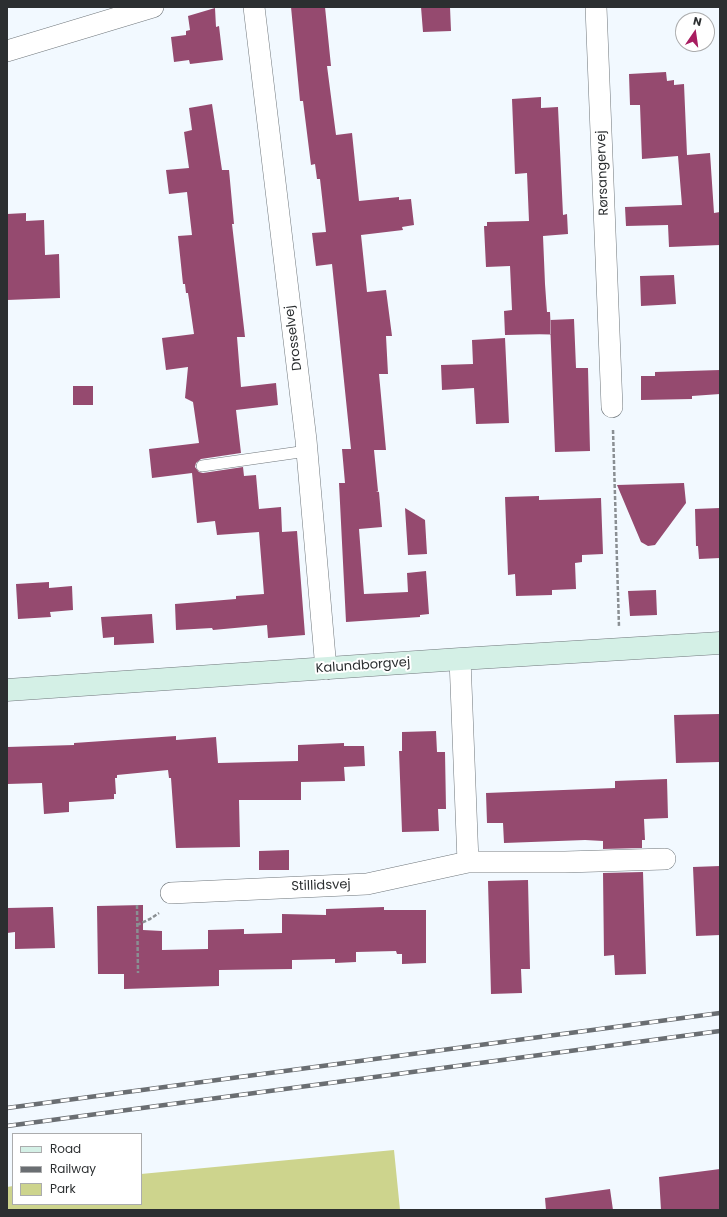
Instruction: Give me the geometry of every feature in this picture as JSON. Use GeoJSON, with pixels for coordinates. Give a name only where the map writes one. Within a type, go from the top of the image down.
{"type":"FeatureCollection","features":[{"type":"Feature","properties":{"kind":"street"},"geometry":{"type":"LineString","coordinates":[[7,51],[154,7]]}},
{"type":"Feature","properties":{"kind":"street","name":"Drosselvej"},"geometry":{"type":"LineString","coordinates":[[254,7],[307,451],[326,669]]}},
{"type":"Feature","properties":{"kind":"street","name":"Rørsangervej"},"geometry":{"type":"LineString","coordinates":[[596,7],[612,408]]}},
{"type":"Feature","properties":{"kind":"street","name":"Kalundborgvej"},"geometry":{"type":"LineString","coordinates":[[7,690],[326,669],[460,658],[720,643]]}},
{"type":"Feature","properties":{"kind":"street"},"geometry":{"type":"LineString","coordinates":[[460,658],[468,862]]}},
{"type":"Feature","properties":{"kind":"street","name":"Stillidsvej"},"geometry":{"type":"LineString","coordinates":[[171,892],[367,884],[468,862],[565,862],[665,859]]}},
{"type":"Feature","properties":{"kind":"lane"},"geometry":{"type":"LineString","coordinates":[[202,466],[307,451]]}},
{"type":"Feature","properties":{"kind":"path"},"geometry":{"type":"LineString","coordinates":[[612,408],[620,649]]}},
{"type":"Feature","properties":{"kind":"path"},"geometry":{"type":"LineString","coordinates":[[137,905],[138,973]]}},
{"type":"Feature","properties":{"kind":"green space"},"geometry":{"type":"Polygon","coordinates":[[[394,1150],[400,1210],[7,1210],[7,1187],[12,1186],[12,1205],[142,1205],[142,1174],[394,1150]]]}},
{"type":"Feature","properties":{"kind":"building"},"geometry":{"type":"Polygon","coordinates":[[[291,7],[325,7],[331,66],[327,66],[336,135],[352,133],[359,201],[399,197],[399,200],[411,199],[414,225],[402,227],[403,230],[361,235],[367,292],[386,290],[392,336],[386,336],[388,374],[379,374],[386,450],[374,450],[378,491],[376,491],[379,492],[382,527],[359,529],[364,594],[408,592],[407,573],[426,571],[429,614],[420,615],[420,617],[346,622],[339,483],[345,483],[342,449],[351,449],[332,264],[316,266],[312,233],[326,232],[320,179],[317,179],[315,164],[311,165],[303,101],[300,101],[291,7]]]}},
{"type":"Feature","properties":{"kind":"building"},"geometry":{"type":"Polygon","coordinates":[[[421,7],[450,7],[451,31],[423,32],[421,7]]]}},
{"type":"Feature","properties":{"kind":"building"},"geometry":{"type":"Polygon","coordinates":[[[215,8],[216,27],[219,26],[223,60],[190,64],[189,60],[174,62],[171,37],[186,35],[186,31],[190,30],[188,16],[215,8]]]}},
{"type":"Feature","properties":{"kind":"building"},"geometry":{"type":"Polygon","coordinates":[[[666,72],[667,81],[674,80],[674,85],[684,84],[687,155],[710,153],[714,213],[720,212],[720,245],[669,247],[668,225],[626,226],[625,207],[682,205],[678,156],[642,159],[640,105],[630,105],[629,74],[666,72]]]}},
{"type":"Feature","properties":{"kind":"building"},"geometry":{"type":"Polygon","coordinates":[[[541,97],[541,108],[558,107],[563,215],[567,214],[568,234],[543,236],[547,312],[550,312],[551,334],[505,335],[504,311],[512,310],[510,266],[486,267],[484,226],[487,226],[487,222],[529,221],[527,173],[515,174],[512,99],[541,97]]]}},
{"type":"Feature","properties":{"kind":"building"},"geometry":{"type":"Polygon","coordinates":[[[212,104],[222,170],[229,170],[234,224],[232,224],[245,337],[237,337],[241,387],[276,383],[278,405],[236,410],[241,453],[201,459],[196,463],[195,467],[199,472],[203,473],[243,467],[244,476],[256,475],[259,509],[281,507],[282,532],[297,531],[305,635],[268,638],[267,625],[213,630],[212,628],[176,630],[175,604],[236,599],[236,596],[264,594],[259,532],[217,535],[215,521],[197,523],[192,473],[152,478],[149,449],[199,443],[193,402],[185,398],[188,367],[166,370],[162,338],[194,334],[188,293],[186,293],[185,284],[183,284],[178,236],[192,235],[187,192],[169,194],[166,170],[189,168],[184,132],[192,130],[189,108],[212,104]]]}},
{"type":"Feature","properties":{"kind":"building"},"geometry":{"type":"Polygon","coordinates":[[[26,213],[26,221],[44,220],[45,255],[59,254],[60,298],[7,300],[7,214],[26,213]]]}},
{"type":"Feature","properties":{"kind":"building"},"geometry":{"type":"Polygon","coordinates":[[[674,275],[676,304],[641,306],[640,276],[674,275]]]}},
{"type":"Feature","properties":{"kind":"building"},"geometry":{"type":"Polygon","coordinates":[[[574,319],[576,368],[588,368],[590,451],[555,452],[550,320],[574,319]]]}},
{"type":"Feature","properties":{"kind":"building"},"geometry":{"type":"Polygon","coordinates":[[[505,338],[509,423],[476,424],[474,388],[442,390],[441,365],[473,364],[472,340],[505,338]]]}},
{"type":"Feature","properties":{"kind":"building"},"geometry":{"type":"Polygon","coordinates":[[[720,370],[720,394],[692,396],[692,399],[641,400],[641,376],[655,376],[655,372],[720,370]]]}},
{"type":"Feature","properties":{"kind":"building"},"geometry":{"type":"Polygon","coordinates":[[[73,386],[93,386],[93,405],[73,405],[73,386]]]}},
{"type":"Feature","properties":{"kind":"building"},"geometry":{"type":"Polygon","coordinates":[[[684,483],[686,503],[655,545],[648,546],[641,542],[617,485],[684,483]]]}},
{"type":"Feature","properties":{"kind":"building"},"geometry":{"type":"Polygon","coordinates":[[[539,496],[539,500],[601,498],[603,554],[582,555],[582,562],[575,563],[576,589],[552,590],[552,595],[516,596],[515,574],[508,575],[505,497],[539,496]]]}},
{"type":"Feature","properties":{"kind":"building"},"geometry":{"type":"Polygon","coordinates":[[[405,508],[425,520],[427,554],[408,555],[405,508]]]}},
{"type":"Feature","properties":{"kind":"building"},"geometry":{"type":"Polygon","coordinates":[[[720,508],[720,558],[699,559],[698,546],[696,546],[695,509],[720,508]]]}},
{"type":"Feature","properties":{"kind":"building"},"geometry":{"type":"Polygon","coordinates":[[[49,582],[49,588],[72,586],[73,610],[50,612],[51,617],[18,619],[16,584],[49,582]]]}},
{"type":"Feature","properties":{"kind":"building"},"geometry":{"type":"Polygon","coordinates":[[[656,590],[657,615],[630,616],[628,591],[656,590]]]}},
{"type":"Feature","properties":{"kind":"building"},"geometry":{"type":"Polygon","coordinates":[[[152,614],[154,643],[114,645],[114,637],[103,638],[101,617],[152,614]]]}},
{"type":"Feature","properties":{"kind":"building"},"geometry":{"type":"Polygon","coordinates":[[[720,714],[720,762],[676,763],[674,715],[720,714]]]}},
{"type":"Feature","properties":{"kind":"building"},"geometry":{"type":"Polygon","coordinates":[[[436,731],[437,752],[445,752],[446,809],[438,809],[439,831],[402,832],[399,751],[402,751],[402,732],[436,731]]]}},
{"type":"Feature","properties":{"kind":"building"},"geometry":{"type":"Polygon","coordinates":[[[176,736],[176,740],[216,737],[218,763],[298,761],[298,745],[344,743],[344,746],[364,746],[365,766],[344,767],[345,781],[301,782],[301,800],[239,800],[240,847],[176,848],[171,778],[169,778],[168,770],[117,775],[117,778],[115,778],[116,794],[114,794],[114,799],[69,802],[69,812],[44,814],[42,783],[7,784],[7,747],[74,745],[74,743],[176,736]]]}},
{"type":"Feature","properties":{"kind":"building"},"geometry":{"type":"Polygon","coordinates":[[[667,779],[668,818],[644,819],[645,840],[642,840],[642,848],[603,849],[603,841],[585,840],[504,843],[503,823],[487,823],[486,793],[615,788],[615,781],[667,779]]]}},
{"type":"Feature","properties":{"kind":"building"},"geometry":{"type":"Polygon","coordinates":[[[289,850],[289,870],[259,870],[259,851],[289,850]]]}},
{"type":"Feature","properties":{"kind":"building"},"geometry":{"type":"Polygon","coordinates":[[[720,866],[720,935],[696,936],[693,867],[720,866]]]}},
{"type":"Feature","properties":{"kind":"building"},"geometry":{"type":"Polygon","coordinates":[[[643,872],[646,974],[615,975],[614,955],[604,956],[603,873],[643,872]]]}},
{"type":"Feature","properties":{"kind":"building"},"geometry":{"type":"Polygon","coordinates":[[[528,880],[530,969],[521,969],[522,993],[491,994],[488,881],[528,880]]]}},
{"type":"Feature","properties":{"kind":"building"},"geometry":{"type":"Polygon","coordinates":[[[143,905],[143,930],[162,931],[162,950],[208,949],[208,930],[244,929],[244,934],[282,933],[282,914],[326,915],[326,909],[384,907],[384,910],[426,910],[426,963],[402,964],[402,954],[397,954],[396,951],[356,952],[356,962],[335,963],[335,959],[292,960],[292,969],[219,970],[219,986],[124,989],[124,974],[98,974],[97,906],[143,905]]]}},
{"type":"Feature","properties":{"kind":"building"},"geometry":{"type":"Polygon","coordinates":[[[53,907],[55,948],[15,949],[15,932],[7,933],[7,908],[53,907]]]}},
{"type":"Feature","properties":{"kind":"building"},"geometry":{"type":"Polygon","coordinates":[[[720,1169],[720,1210],[661,1210],[659,1177],[720,1169]]]}},
{"type":"Feature","properties":{"kind":"building"},"geometry":{"type":"Polygon","coordinates":[[[610,1189],[613,1210],[546,1210],[545,1198],[610,1189]]]}},
{"type":"Feature","properties":{"kind":"railway"},"geometry":{"type":"LineString","coordinates":[[7,1108],[720,1013]]}},
{"type":"Feature","properties":{"kind":"railway"},"geometry":{"type":"LineString","coordinates":[[7,1126],[720,1031]]}}]}
